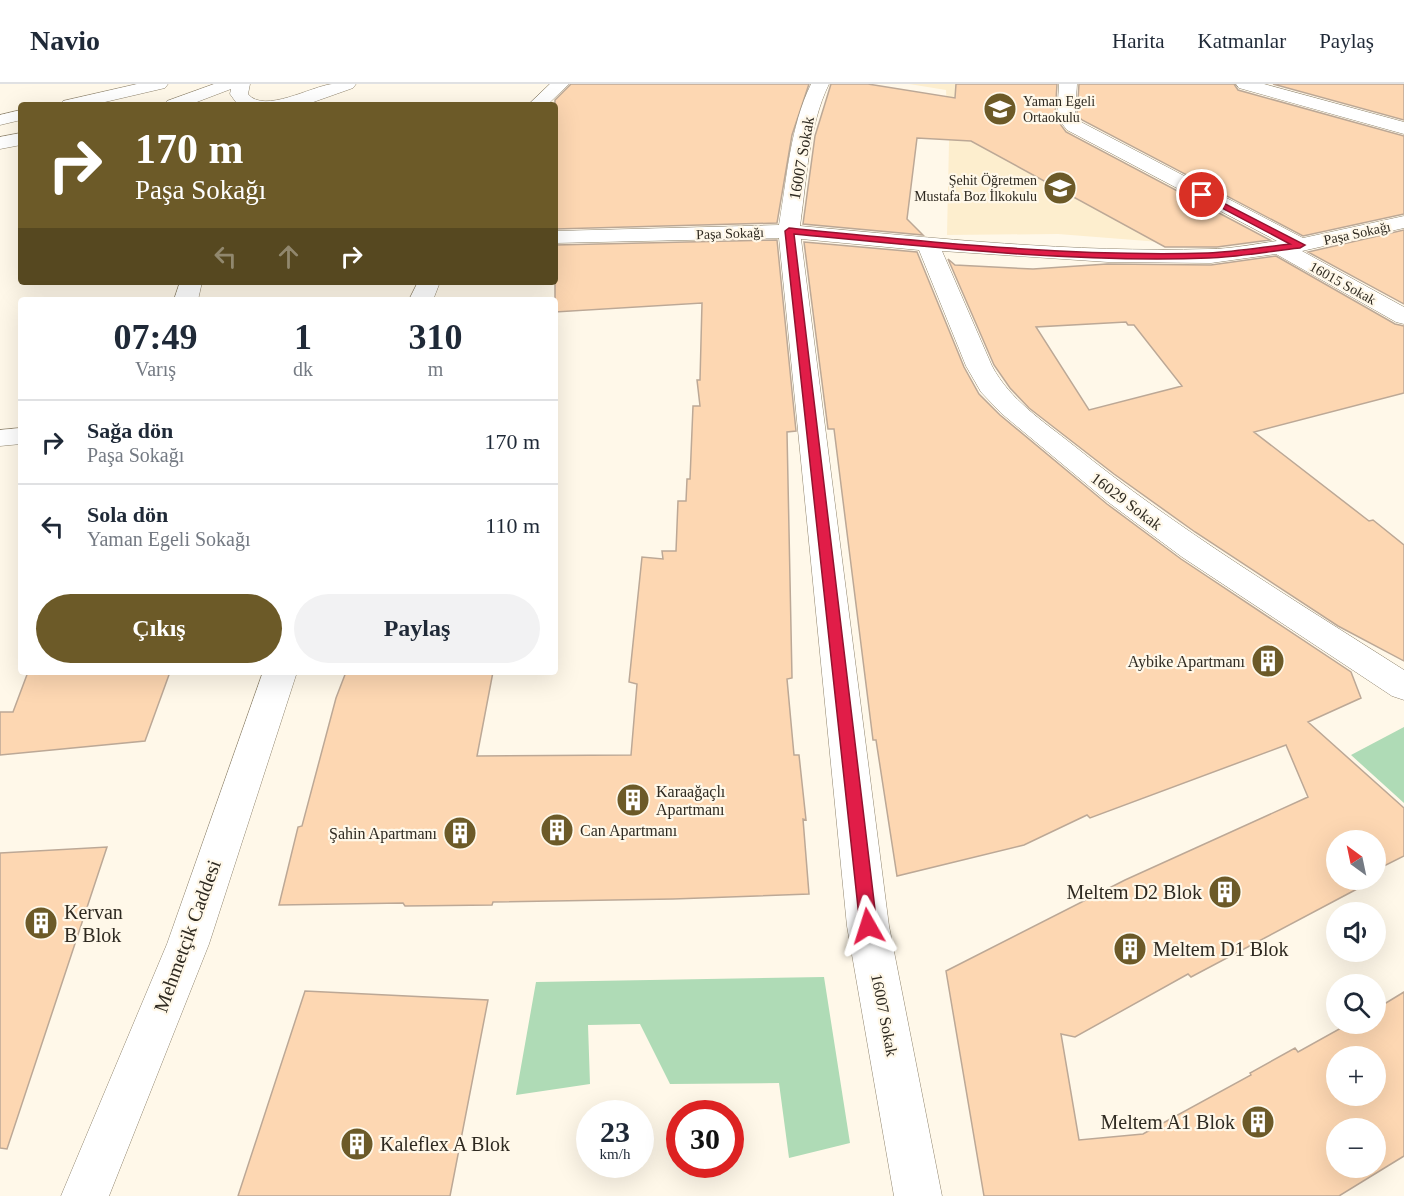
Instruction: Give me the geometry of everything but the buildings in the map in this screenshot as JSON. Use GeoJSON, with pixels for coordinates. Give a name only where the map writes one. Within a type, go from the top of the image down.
{"type":"FeatureCollection","features":[{"type":"Feature","properties":{"kind":"street"},"geometry":{"type":"LineString","coordinates":[[82,102],[159,84]]}},
{"type":"Feature","properties":{"kind":"street"},"geometry":{"type":"LineString","coordinates":[[181,102],[230,84]]}},
{"type":"Feature","properties":{"kind":"street"},"geometry":{"type":"LineString","coordinates":[[241,84],[239,94],[245,102]]}},
{"type":"Feature","properties":{"kind":"street"},"geometry":{"type":"LineString","coordinates":[[297,102],[347,84]]}},
{"type":"Feature","properties":{"kind":"street"},"geometry":{"type":"LineString","coordinates":[[540,102],[560,84]]}},
{"type":"Feature","properties":{"kind":"street","name":"16007 Sokak"},"geometry":{"type":"LineString","coordinates":[[820,84],[813,94],[808,116],[789,231],[868,926],[918,1196]]}},
{"type":"Feature","properties":{"kind":"street","name":"16015 Sokak"},"geometry":{"type":"LineString","coordinates":[[1068,84],[1066,117],[1074,126],[1291,247],[1404,317]]}},
{"type":"Feature","properties":{"kind":"street"},"geometry":{"type":"LineString","coordinates":[[1245,84],[1404,128]]}},
{"type":"Feature","properties":{"kind":"street"},"geometry":{"type":"LineString","coordinates":[[0,120],[18,116]]}},
{"type":"Feature","properties":{"kind":"street"},"geometry":{"type":"LineString","coordinates":[[0,143],[18,140]]}},
{"type":"Feature","properties":{"kind":"street","name":"Paşa Sokağı"},"geometry":{"type":"LineString","coordinates":[[558,237],[789,231],[928,244],[1108,255],[1211,256],[1291,247],[1404,222]]}},
{"type":"Feature","properties":{"kind":"street","name":"16029 Sokak"},"geometry":{"type":"LineString","coordinates":[[928,244],[979,366],[990,387],[1010,407],[1118,496],[1193,550],[1404,687]]}},
{"type":"Feature","properties":{"kind":"street"},"geometry":{"type":"LineString","coordinates":[[0,438],[18,436]]}},
{"type":"Feature","properties":{"kind":"street","name":"Mehmetçik Caddesi"},"geometry":{"type":"LineString","coordinates":[[85,1196],[188,944],[279,675]]}},
{"type":"Feature","properties":{"kind":"shaded area","name":"Şehit Öğretmen Mustafa Boz İlkokulu"},"geometry":{"type":"Polygon","coordinates":[[[909,84],[1051,84],[1054,121],[1075,136],[1249,228],[1185,244],[1058,234],[947,235],[949,142],[946,90],[909,84]]]}},
{"type":"Feature","properties":{"kind":"green space"},"geometry":{"type":"Polygon","coordinates":[[[1404,727],[1404,803],[1351,755],[1404,727]]]}},
{"type":"Feature","properties":{"kind":"green space"},"geometry":{"type":"Polygon","coordinates":[[[824,977],[850,1143],[789,1158],[779,1083],[670,1084],[640,1024],[588,1025],[590,1084],[516,1095],[536,982],[824,977]]]}},
{"type":"Feature","properties":{"kind":"place","name":"Yaman Egeli Ortaokulu"},"geometry":{"type":"Point","coordinates":[1000,109]}},
{"type":"Feature","properties":{"kind":"place","name":"Şehit Öğretmen Mustafa Boz İlkokulu"},"geometry":{"type":"Point","coordinates":[1060,188]}},
{"type":"Feature","properties":{"kind":"place","name":"Aybike Apartmanı"},"geometry":{"type":"Point","coordinates":[1268,661]}},
{"type":"Feature","properties":{"kind":"place","name":"Karaağaçlı Apartmanı"},"geometry":{"type":"Point","coordinates":[633,800]}},
{"type":"Feature","properties":{"kind":"place","name":"Can Apartmanı"},"geometry":{"type":"Point","coordinates":[557,830]}},
{"type":"Feature","properties":{"kind":"place","name":"Şahin Apartmanı"},"geometry":{"type":"Point","coordinates":[460,833]}},
{"type":"Feature","properties":{"kind":"place","name":"Meltem D2 Blok"},"geometry":{"type":"Point","coordinates":[1225,892]}},
{"type":"Feature","properties":{"kind":"place","name":"Kervan B Blok"},"geometry":{"type":"Point","coordinates":[41,923]}},
{"type":"Feature","properties":{"kind":"place","name":"Meltem D1 Blok"},"geometry":{"type":"Point","coordinates":[1130,949]}},
{"type":"Feature","properties":{"kind":"place","name":"Meltem A1 Blok"},"geometry":{"type":"Point","coordinates":[1258,1122]}},
{"type":"Feature","properties":{"kind":"place","name":"Kaleflex A Blok"},"geometry":{"type":"Point","coordinates":[357,1144]}},
{"type":"Feature","properties":{"kind":"route"},"geometry":{"type":"LineString","coordinates":[[868,926],[789,231],[928,244],[1108,255],[1211,256],[1300,245],[1202,195]]}}]}
